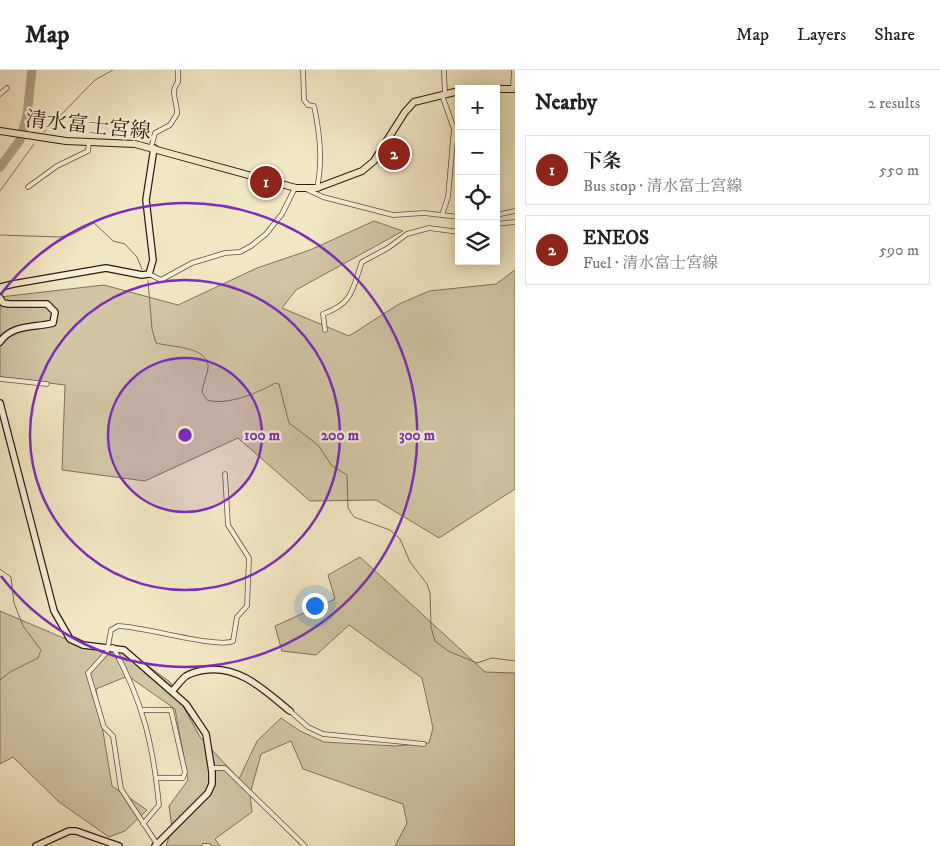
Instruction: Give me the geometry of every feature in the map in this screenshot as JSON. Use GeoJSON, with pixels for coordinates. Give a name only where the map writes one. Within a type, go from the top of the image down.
{"type":"FeatureCollection","features":[{"type":"Feature","properties":{"kind":"main road"},"geometry":{"type":"LineString","coordinates":[[500,88],[514,88]]}},
{"type":"Feature","properties":{"kind":"main road","name":"清水富士宮線"},"geometry":{"type":"LineString","coordinates":[[0,131],[33,138],[135,144],[296,188],[317,188],[366,168],[374,161],[409,106],[420,100],[455,92]]}},
{"type":"Feature","properties":{"kind":"street"},"geometry":{"type":"LineString","coordinates":[[149,274],[153,260],[146,200],[153,148],[156,133],[170,125],[177,114],[174,87],[178,82],[178,70]]}},
{"type":"Feature","properties":{"kind":"street"},"geometry":{"type":"LineString","coordinates":[[303,70],[304,100],[308,105],[314,106],[317,121],[321,165],[317,188]]}},
{"type":"Feature","properties":{"kind":"street"},"geometry":{"type":"LineString","coordinates":[[442,215],[448,197],[454,129],[443,95],[444,70]]}},
{"type":"Feature","properties":{"kind":"street"},"geometry":{"type":"LineString","coordinates":[[514,70],[514,88]]}},
{"type":"Feature","properties":{"kind":"street"},"geometry":{"type":"LineString","coordinates":[[0,94],[8,88]]}},
{"type":"Feature","properties":{"kind":"street"},"geometry":{"type":"LineString","coordinates":[[28,187],[57,166],[88,151],[89,142]]}},
{"type":"Feature","properties":{"kind":"street"},"geometry":{"type":"LineString","coordinates":[[0,290],[1,287],[13,284],[106,268],[142,275],[149,274],[161,280],[192,264],[225,253],[240,252],[251,246],[266,234],[282,214],[296,188]]}},
{"type":"Feature","properties":{"kind":"street"},"geometry":{"type":"LineString","coordinates":[[304,188],[323,197],[393,215],[424,213],[455,217]]}},
{"type":"Feature","properties":{"kind":"street"},"geometry":{"type":"LineString","coordinates":[[500,213],[515,210]]}},
{"type":"Feature","properties":{"kind":"street"},"geometry":{"type":"LineString","coordinates":[[500,224],[515,222]]}},
{"type":"Feature","properties":{"kind":"street"},"geometry":{"type":"LineString","coordinates":[[325,330],[323,314],[335,309],[349,297],[356,286],[362,262],[388,248],[407,234],[429,228],[455,231]]}},
{"type":"Feature","properties":{"kind":"street"},"geometry":{"type":"LineString","coordinates":[[0,342],[9,332],[16,329],[52,323],[55,318],[55,312],[47,304],[1,302]]}},
{"type":"Feature","properties":{"kind":"street"},"geometry":{"type":"LineString","coordinates":[[0,379],[47,384]]}},
{"type":"Feature","properties":{"kind":"street"},"geometry":{"type":"LineString","coordinates":[[0,402],[59,623],[64,633],[76,644],[112,647],[131,655],[173,690],[190,709],[206,734],[212,768],[212,784],[208,793],[156,845],[121,789],[113,736],[104,727],[88,673],[112,647]]}},
{"type":"Feature","properties":{"kind":"street"},"geometry":{"type":"LineString","coordinates":[[142,824],[160,805],[153,752],[134,687],[112,647],[111,630],[118,626],[177,634],[206,642],[222,644],[233,641],[237,617],[248,606],[248,558],[228,525],[225,474]]}},
{"type":"Feature","properties":{"kind":"street"},"geometry":{"type":"LineString","coordinates":[[173,690],[187,676],[196,672],[207,670],[229,671],[256,684],[308,727],[323,734],[424,744]]}},
{"type":"Feature","properties":{"kind":"street"},"geometry":{"type":"LineString","coordinates":[[142,710],[171,710],[185,772],[183,778],[156,778]]}},
{"type":"Feature","properties":{"kind":"street"},"geometry":{"type":"LineString","coordinates":[[212,768],[226,768],[305,846]]}},
{"type":"Feature","properties":{"kind":"street"},"geometry":{"type":"LineString","coordinates":[[36,846],[69,831],[76,831],[120,846]]}},
{"type":"Feature","properties":{"kind":"street"},"geometry":{"type":"LineString","coordinates":[[204,846],[209,846]]}},
{"type":"Feature","properties":{"kind":"shaded area"},"geometry":{"type":"Polygon","coordinates":[[[374,221],[403,231],[296,290],[282,308],[349,336],[399,304],[429,291],[496,284],[515,270],[515,489],[439,538],[376,500],[310,501],[238,438],[145,481],[62,470],[65,385],[0,377],[0,297],[104,285],[178,305],[257,268],[310,250],[374,221]]]}},
{"type":"Feature","properties":{"kind":"shaded area"},"geometry":{"type":"Polygon","coordinates":[[[360,557],[485,672],[515,673],[515,846],[395,846],[407,823],[403,804],[303,769],[291,741],[261,754],[250,794],[252,812],[215,839],[220,846],[166,846],[172,828],[169,806],[188,780],[175,709],[128,676],[96,689],[112,786],[147,810],[125,831],[109,837],[59,802],[13,757],[0,764],[0,611],[66,639],[132,654],[170,682],[200,737],[239,779],[257,741],[281,718],[300,731],[324,742],[395,746],[429,743],[433,728],[422,678],[349,625],[316,655],[282,651],[275,626],[335,599],[328,575],[360,557]]]}},
{"type":"Feature","properties":{"kind":"waterway"},"geometry":{"type":"LineString","coordinates":[[0,167],[20,140],[27,115],[32,70]]}},
{"type":"Feature","properties":{"kind":"waterway"},"geometry":{"type":"LineString","coordinates":[[44,132],[95,80],[113,70]]}},
{"type":"Feature","properties":{"kind":"waterway"},"geometry":{"type":"LineString","coordinates":[[0,191],[34,144]]}},
{"type":"Feature","properties":{"kind":"waterway"},"geometry":{"type":"LineString","coordinates":[[0,235],[59,237],[71,235],[94,223],[113,241],[125,244],[137,257],[142,269]]}},
{"type":"Feature","properties":{"kind":"waterway"},"geometry":{"type":"LineString","coordinates":[[148,281],[152,329],[156,343],[188,349],[203,356],[207,361],[208,369],[202,392],[207,400],[232,400],[260,391],[275,383],[279,384],[289,423],[318,445],[332,466],[347,475],[348,508],[354,517],[390,530],[400,539],[410,562],[427,584],[430,593],[431,627],[435,641],[448,651],[477,663],[492,658],[515,661]]}},
{"type":"Feature","properties":{"kind":"waterway"},"geometry":{"type":"LineString","coordinates":[[0,569],[11,577],[14,603],[23,626],[41,650],[38,658],[10,672],[0,680]]}},
{"type":"Feature","properties":{"kind":"place","name":"ENEOS"},"geometry":{"type":"Point","coordinates":[394,154]}},
{"type":"Feature","properties":{"kind":"place","name":"下条"},"geometry":{"type":"Point","coordinates":[266,182]}}]}
